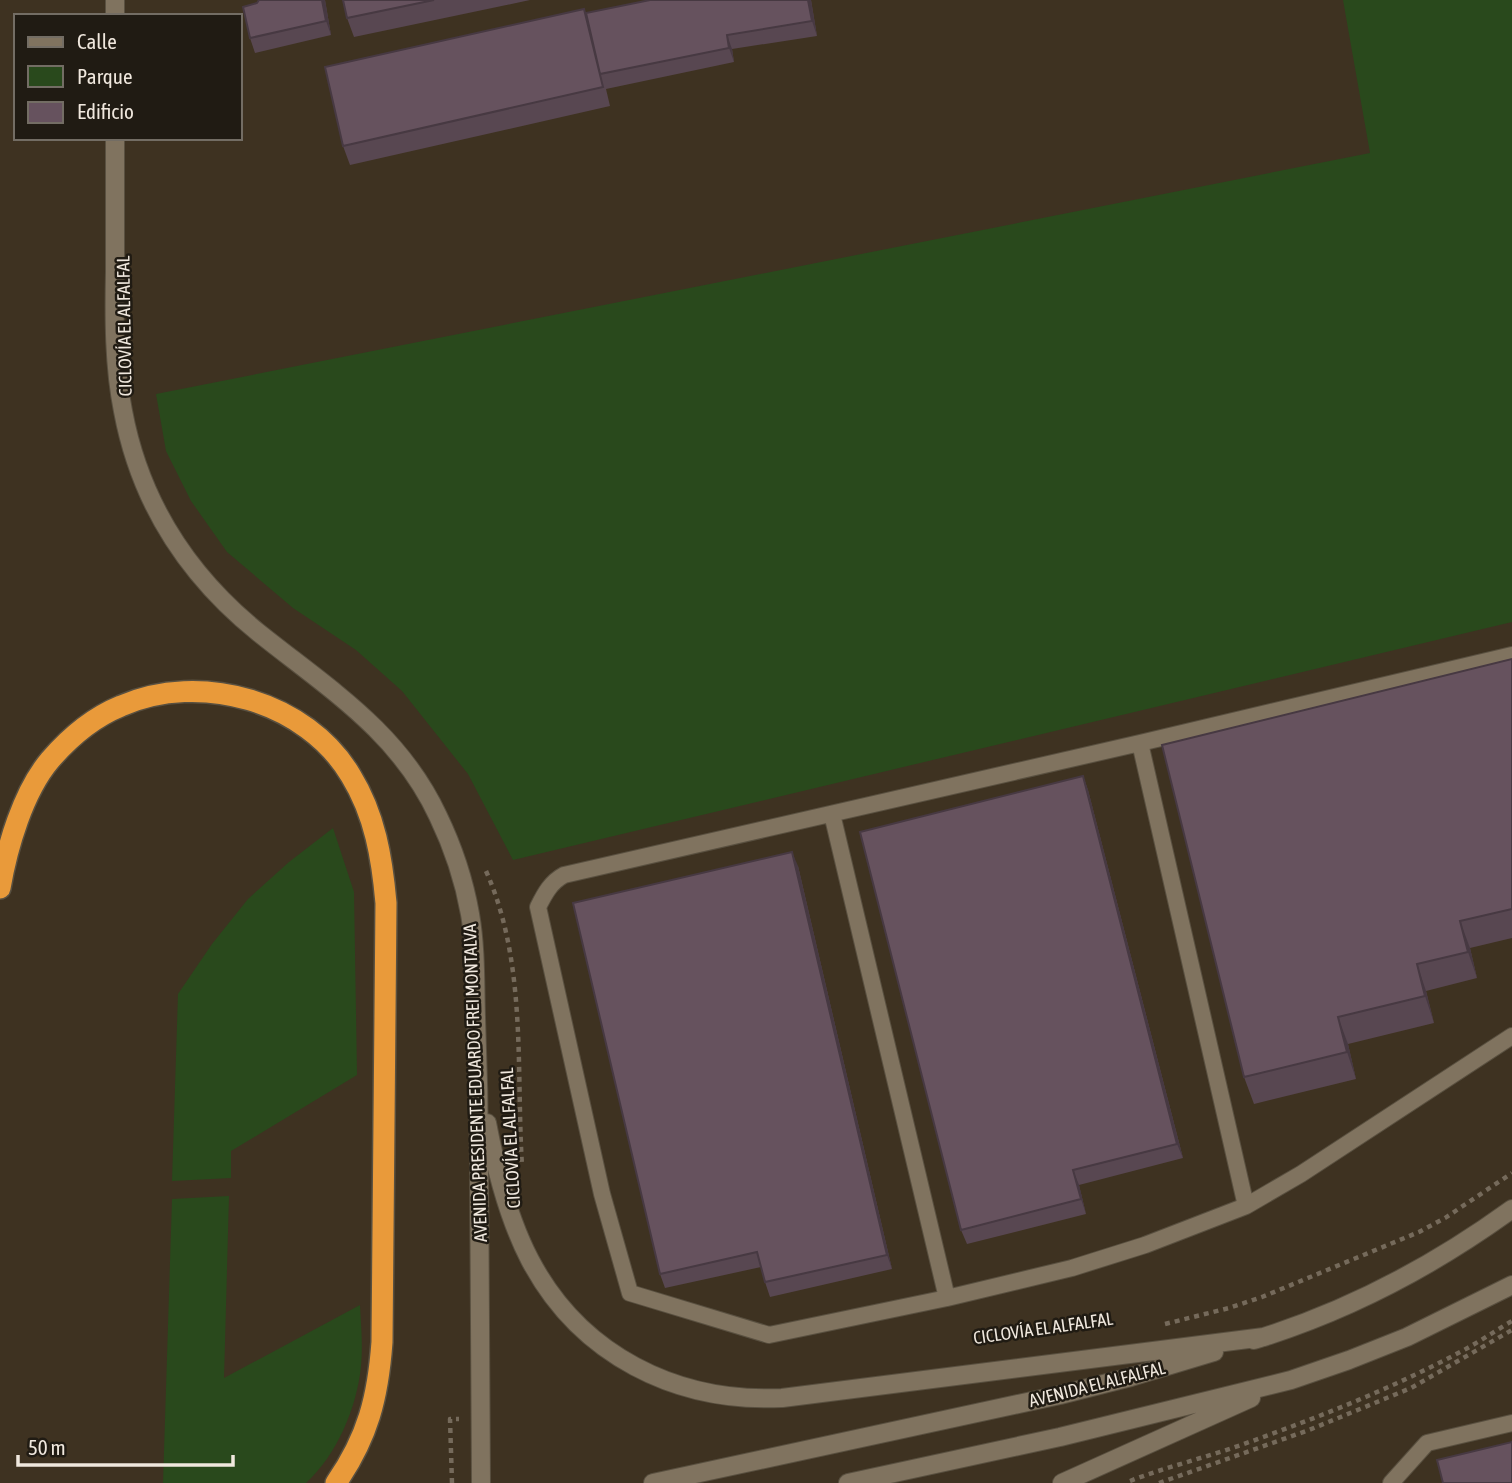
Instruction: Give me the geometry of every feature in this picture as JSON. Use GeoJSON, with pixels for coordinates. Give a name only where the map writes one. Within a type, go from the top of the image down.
{"type":"FeatureCollection","features":[{"type":"Feature","properties":{"kind":"highway"},"geometry":{"type":"LineString","coordinates":[[0,888],[16,825],[48,762],[81,730],[120,706],[138,700],[184,691],[218,693],[249,699],[286,715],[316,735],[350,774],[365,801],[375,830],[386,903],[382,1342],[368,1425],[348,1466],[336,1483]]}},
{"type":"Feature","properties":{"kind":"street","name":"AVENIDA PRESIDENTE EDUARDO FREI MONTALVA"},"geometry":{"type":"LineString","coordinates":[[115,140],[114,308],[117,365],[123,414],[139,472],[159,517],[172,540],[212,590],[248,624],[367,719],[385,737],[409,767],[437,813],[462,878],[471,918],[474,952],[479,1083],[481,1483]]}},
{"type":"Feature","properties":{"kind":"street"},"geometry":{"type":"LineString","coordinates":[[479,1083],[491,1142],[512,1218],[529,1259],[544,1285],[564,1310],[597,1342],[637,1368],[667,1382],[719,1395],[782,1398],[1264,1337]]}},
{"type":"Feature","properties":{"kind":"street","name":"AVENIDA EL ALFALFAL"},"geometry":{"type":"LineString","coordinates":[[653,1483],[1060,1395],[1131,1377],[1264,1337],[1315,1320],[1404,1278],[1512,1209]]}},
{"type":"Feature","properties":{"kind":"street"},"geometry":{"type":"LineString","coordinates":[[848,1483],[1060,1437],[1291,1380],[1407,1337],[1512,1285]]}},
{"type":"Feature","properties":{"kind":"street"},"geometry":{"type":"LineString","coordinates":[[1062,1483],[1291,1380]]}},
{"type":"Feature","properties":{"kind":"lane"},"geometry":{"type":"LineString","coordinates":[[1512,654],[1140,743],[564,875],[549,887],[538,907],[602,1194],[630,1293],[769,1335],[947,1298],[1072,1268],[1145,1245],[1247,1206],[1301,1174],[1512,1036]]}},
{"type":"Feature","properties":{"kind":"lane"},"geometry":{"type":"LineString","coordinates":[[1140,743],[1247,1206]]}},
{"type":"Feature","properties":{"kind":"lane"},"geometry":{"type":"LineString","coordinates":[[832,814],[947,1298]]}},
{"type":"Feature","properties":{"kind":"lane"},"geometry":{"type":"LineString","coordinates":[[1391,1483],[1427,1443],[1512,1423]]}},
{"type":"Feature","properties":{"kind":"path","name":"CICLOVÍA EL ALFALFAL"},"geometry":{"type":"LineString","coordinates":[[482,862],[492,884],[503,923],[516,996],[523,1176]]}},
{"type":"Feature","properties":{"kind":"path"},"geometry":{"type":"LineString","coordinates":[[1163,1324],[1262,1297],[1419,1232],[1445,1219],[1512,1173]]}},
{"type":"Feature","properties":{"kind":"path"},"geometry":{"type":"LineString","coordinates":[[1124,1483],[1317,1418],[1463,1351],[1512,1321]]}},
{"type":"Feature","properties":{"kind":"path"},"geometry":{"type":"LineString","coordinates":[[1159,1483],[1309,1430],[1411,1388],[1512,1330]]}},
{"type":"Feature","properties":{"kind":"green space"},"geometry":{"type":"Polygon","coordinates":[[[1343,0],[1512,0],[1512,622],[513,860],[468,774],[402,691],[356,650],[293,608],[227,552],[191,501],[166,451],[156,394],[1370,153],[1343,0]]]}},
{"type":"Feature","properties":{"kind":"green space"},"geometry":{"type":"Polygon","coordinates":[[[333,828],[354,892],[357,1075],[231,1151],[231,1178],[172,1181],[178,994],[212,944],[248,899],[289,862],[333,828]]]}},
{"type":"Feature","properties":{"kind":"green space"},"geometry":{"type":"Polygon","coordinates":[[[229,1196],[224,1378],[360,1305],[362,1358],[355,1398],[336,1444],[306,1483],[163,1483],[172,1199],[229,1196]]]}},
{"type":"Feature","properties":{"kind":"building"},"geometry":{"type":"Polygon","coordinates":[[[259,0],[322,0],[326,21],[250,38],[243,7],[259,0]]]}},
{"type":"Feature","properties":{"kind":"building"},"geometry":{"type":"Polygon","coordinates":[[[343,0],[434,0],[347,18],[343,0]]]}},
{"type":"Feature","properties":{"kind":"building"},"geometry":{"type":"Polygon","coordinates":[[[650,0],[808,0],[812,21],[727,35],[729,48],[600,74],[586,13],[650,0]]]}},
{"type":"Feature","properties":{"kind":"building"},"geometry":{"type":"Polygon","coordinates":[[[584,9],[603,87],[343,146],[325,67],[584,9]]]}},
{"type":"Feature","properties":{"kind":"building"},"geometry":{"type":"Polygon","coordinates":[[[1512,659],[1512,909],[1460,921],[1468,952],[1417,964],[1425,996],[1338,1017],[1347,1052],[1244,1077],[1162,745],[1512,659]]]}},
{"type":"Feature","properties":{"kind":"building"},"geometry":{"type":"Polygon","coordinates":[[[1083,776],[1177,1144],[1073,1170],[1081,1199],[961,1230],[860,832],[1083,776]]]}},
{"type":"Feature","properties":{"kind":"building"},"geometry":{"type":"Polygon","coordinates":[[[792,852],[887,1255],[765,1282],[757,1252],[660,1274],[573,903],[792,852]]]}},
{"type":"Feature","properties":{"kind":"building"},"geometry":{"type":"Polygon","coordinates":[[[1512,1442],[1512,1483],[1443,1483],[1437,1460],[1512,1442]]]}}]}
